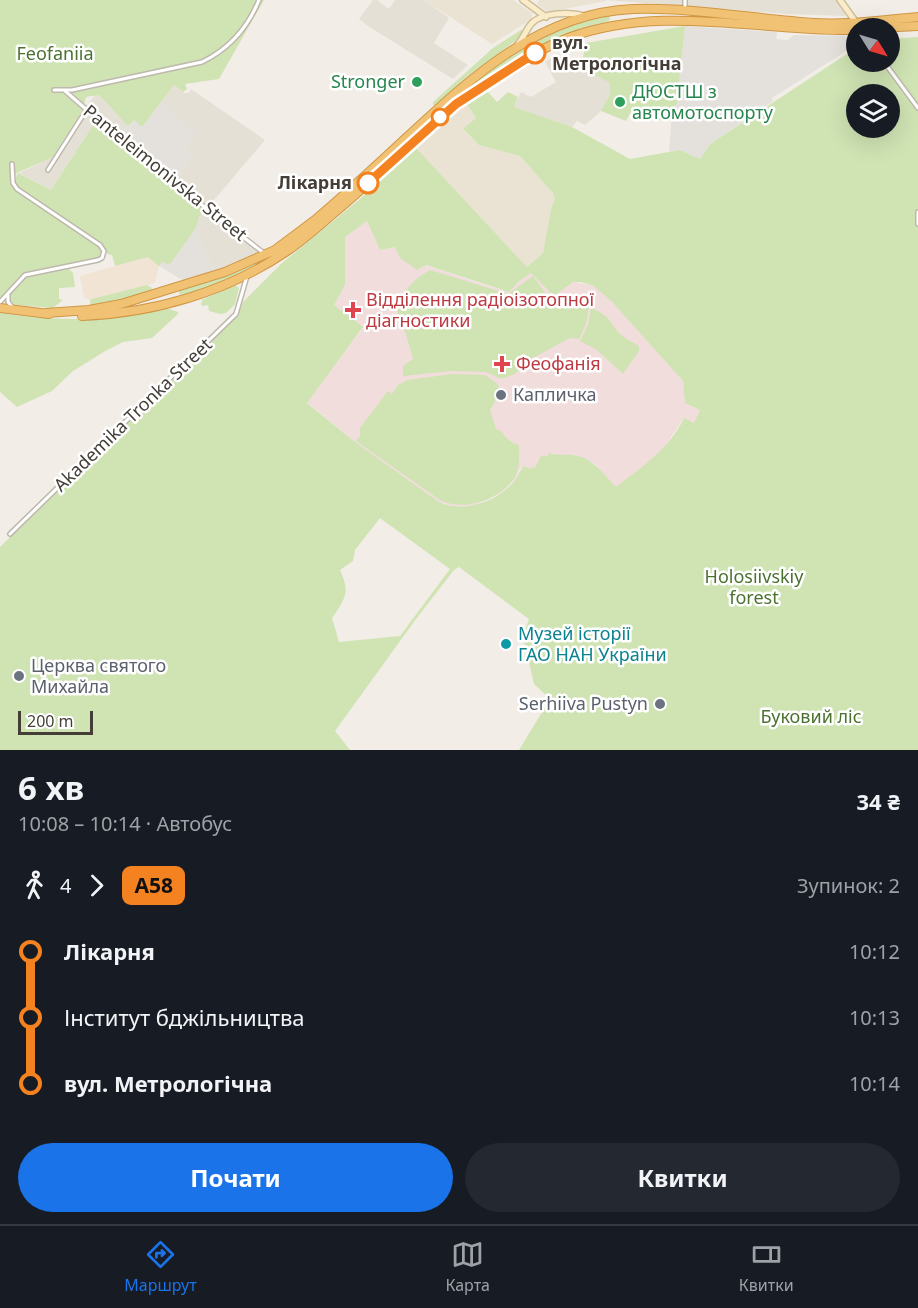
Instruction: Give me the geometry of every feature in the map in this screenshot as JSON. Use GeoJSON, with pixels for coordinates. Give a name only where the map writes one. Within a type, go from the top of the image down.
{"type":"FeatureCollection","features":[{"type":"Feature","properties":{"kind":"highway"},"geometry":{"type":"LineString","coordinates":[[46,313],[105,308],[177,288],[266,255],[298,234],[358,183],[457,92],[515,48],[550,28],[606,12],[643,9],[846,26]]}},
{"type":"Feature","properties":{"kind":"highway"},"geometry":{"type":"LineString","coordinates":[[606,12],[613,18],[608,26]]}},
{"type":"Feature","properties":{"kind":"highway"},"geometry":{"type":"LineString","coordinates":[[900,19],[918,16]]}},
{"type":"Feature","properties":{"kind":"highway"},"geometry":{"type":"LineString","coordinates":[[0,308],[69,316],[108,315],[142,310],[182,299],[230,281],[279,256],[302,240],[360,191],[440,117],[472,92],[547,47],[608,26],[639,21],[677,20],[797,29],[846,27]]}},
{"type":"Feature","properties":{"kind":"highway"},"geometry":{"type":"LineString","coordinates":[[900,27],[918,26]]}},
{"type":"Feature","properties":{"kind":"highway"},"geometry":{"type":"LineString","coordinates":[[177,288],[176,296],[182,299]]}},
{"type":"Feature","properties":{"kind":"street"},"geometry":{"type":"LineString","coordinates":[[54,90],[64,90],[202,62],[217,55],[243,29],[259,0]]}},
{"type":"Feature","properties":{"kind":"street"},"geometry":{"type":"LineString","coordinates":[[523,0],[546,17]]}},
{"type":"Feature","properties":{"kind":"street"},"geometry":{"type":"LineString","coordinates":[[685,0],[686,12]]}},
{"type":"Feature","properties":{"kind":"street"},"geometry":{"type":"LineString","coordinates":[[840,0],[852,18]]}},
{"type":"Feature","properties":{"kind":"street"},"geometry":{"type":"LineString","coordinates":[[515,48],[533,22],[546,17],[571,14],[587,16]]}},
{"type":"Feature","properties":{"kind":"street"},"geometry":{"type":"LineString","coordinates":[[891,72],[918,108]]}},
{"type":"Feature","properties":{"kind":"street","name":"Panteleimonivska Street"},"geometry":{"type":"LineString","coordinates":[[64,90],[148,162],[266,255]]}},
{"type":"Feature","properties":{"kind":"street"},"geometry":{"type":"LineString","coordinates":[[48,170],[87,109]]}},
{"type":"Feature","properties":{"kind":"street"},"geometry":{"type":"LineString","coordinates":[[0,302],[25,275],[98,260],[102,258],[104,252],[100,245],[17,189],[13,183],[12,164]]}},
{"type":"Feature","properties":{"kind":"street"},"geometry":{"type":"LineString","coordinates":[[918,212],[918,224]]}},
{"type":"Feature","properties":{"kind":"street","name":"Akademika Tronka Street"},"geometry":{"type":"LineString","coordinates":[[10,534],[236,314],[250,271]]}},
{"type":"Feature","properties":{"kind":"street"},"geometry":{"type":"LineString","coordinates":[[230,281],[238,283],[243,288]]}},
{"type":"Feature","properties":{"kind":"street"},"geometry":{"type":"LineString","coordinates":[[10,291],[8,299],[15,310]]}},
{"type":"Feature","properties":{"kind":"shaded area"},"geometry":{"type":"Polygon","coordinates":[[[373,0],[377,0],[389,9],[395,0],[424,0],[449,18],[434,43],[468,65],[453,79],[368,26],[359,19],[373,0]]]}},
{"type":"Feature","properties":{"kind":"shaded area"},"geometry":{"type":"Polygon","coordinates":[[[424,0],[513,0],[532,13],[532,19],[492,44],[424,0]]]}},
{"type":"Feature","properties":{"kind":"shaded area"},"geometry":{"type":"Polygon","coordinates":[[[539,0],[606,1],[548,12],[537,4],[539,0]]]}},
{"type":"Feature","properties":{"kind":"shaded area"},"geometry":{"type":"Polygon","coordinates":[[[606,0],[837,0],[846,13],[845,16],[787,14],[606,0]]]}},
{"type":"Feature","properties":{"kind":"shaded area"},"geometry":{"type":"Polygon","coordinates":[[[685,26],[777,32],[776,39],[787,40],[794,35],[846,36],[846,51],[772,98],[773,101],[710,144],[700,159],[680,150],[669,152],[672,112],[677,103],[685,26]]]}},
{"type":"Feature","properties":{"kind":"shaded area"},"geometry":{"type":"Polygon","coordinates":[[[556,55],[611,83],[610,94],[601,111],[585,125],[577,121],[572,127],[514,107],[521,92],[531,97],[556,82],[545,62],[556,55]]]}},
{"type":"Feature","properties":{"kind":"shaded area"},"geometry":{"type":"Polygon","coordinates":[[[174,85],[184,93],[189,93],[191,89],[265,140],[209,206],[174,180],[191,157],[161,102],[174,85]]]}},
{"type":"Feature","properties":{"kind":"shaded area"},"geometry":{"type":"Polygon","coordinates":[[[97,93],[128,126],[119,135],[86,106],[97,93]]]}},
{"type":"Feature","properties":{"kind":"shaded area"},"geometry":{"type":"Polygon","coordinates":[[[161,102],[198,134],[187,149],[191,157],[174,180],[119,135],[134,120],[142,127],[161,102]]]}},
{"type":"Feature","properties":{"kind":"shaded area"},"geometry":{"type":"Polygon","coordinates":[[[467,104],[476,118],[463,130],[479,145],[520,156],[553,193],[555,200],[552,205],[543,253],[527,267],[415,147],[467,104]]]}},
{"type":"Feature","properties":{"kind":"shaded area"},"geometry":{"type":"Polygon","coordinates":[[[87,112],[97,120],[51,190],[19,173],[55,158],[87,112]]]}},
{"type":"Feature","properties":{"kind":"shaded area"},"geometry":{"type":"Polygon","coordinates":[[[205,209],[261,253],[215,271],[198,238],[196,228],[199,217],[205,209]]]}},
{"type":"Feature","properties":{"kind":"shaded area","name":"Феофанія"},"geometry":{"type":"Polygon","coordinates":[[[367,221],[380,250],[395,247],[425,265],[488,286],[509,292],[531,273],[594,286],[612,302],[683,381],[685,403],[700,410],[694,424],[684,418],[665,446],[652,460],[616,487],[594,463],[576,455],[555,455],[544,457],[535,468],[525,466],[519,470],[517,477],[501,493],[475,505],[455,507],[439,502],[351,439],[307,402],[363,328],[334,305],[345,285],[345,237],[367,221]]]}},
{"type":"Feature","properties":{"kind":"shaded area"},"geometry":{"type":"Polygon","coordinates":[[[196,228],[201,233],[198,238],[215,271],[184,281],[159,266],[163,261],[171,263],[196,228]]]}},
{"type":"Feature","properties":{"kind":"shaded area"},"geometry":{"type":"Polygon","coordinates":[[[148,257],[159,266],[155,283],[90,300],[84,297],[80,276],[148,257]]]}},
{"type":"Feature","properties":{"kind":"green space","name":"Feofaniia"},"geometry":{"type":"Polygon","coordinates":[[[0,0],[264,0],[219,79],[185,84],[187,89],[183,92],[174,85],[142,127],[134,120],[128,126],[99,95],[86,97],[83,110],[53,157],[12,175],[12,185],[16,190],[99,247],[102,255],[24,273],[0,300],[0,0]]]}},
{"type":"Feature","properties":{"kind":"green space"},"geometry":{"type":"Polygon","coordinates":[[[607,15],[610,17],[609,21],[551,42],[514,62],[458,99],[430,121],[484,73],[529,42],[567,25],[607,15]]]}},
{"type":"Feature","properties":{"kind":"green space"},"geometry":{"type":"Polygon","coordinates":[[[685,26],[677,103],[672,112],[671,121],[647,119],[647,116],[633,114],[633,108],[626,121],[601,111],[610,94],[610,83],[569,61],[571,58],[578,61],[583,57],[586,43],[685,26]]]}},
{"type":"Feature","properties":{"kind":"green space"},"geometry":{"type":"Polygon","coordinates":[[[521,30],[524,31],[518,39],[433,105],[433,102],[493,48],[521,30]]]}},
{"type":"Feature","properties":{"kind":"green space","name":"Holosiivskiy forest"},"geometry":{"type":"Polygon","coordinates":[[[918,37],[918,750],[519,750],[550,699],[534,684],[523,636],[529,619],[459,567],[454,570],[416,619],[335,731],[350,750],[0,750],[0,547],[236,318],[243,302],[282,263],[360,199],[415,147],[527,267],[543,253],[552,205],[555,200],[553,193],[520,156],[479,145],[463,129],[476,118],[467,104],[488,92],[497,102],[508,92],[518,97],[514,107],[572,127],[630,159],[680,150],[700,159],[710,144],[846,55],[846,72],[900,72],[900,38],[918,37]],[[367,221],[345,237],[345,285],[334,305],[363,327],[307,403],[351,439],[439,502],[459,507],[492,499],[510,485],[524,466],[535,468],[541,456],[547,456],[549,453],[580,456],[586,459],[616,487],[663,448],[684,418],[694,423],[700,410],[685,403],[683,381],[612,302],[594,286],[573,282],[554,296],[531,273],[509,292],[426,265],[417,270],[400,258],[395,247],[380,250],[367,221]],[[380,518],[355,550],[353,561],[340,570],[346,590],[341,605],[332,618],[339,642],[400,636],[450,569],[380,518]]]}},
{"type":"Feature","properties":{"kind":"green space"},"geometry":{"type":"Polygon","coordinates":[[[96,121],[119,144],[122,142],[205,209],[199,217],[196,228],[171,263],[167,264],[163,261],[159,266],[148,257],[115,266],[112,255],[107,254],[103,244],[18,187],[15,180],[18,173],[51,190],[96,121]]]}},
{"type":"Feature","properties":{"kind":"green space"},"geometry":{"type":"Polygon","coordinates":[[[428,123],[330,213],[294,240],[357,188],[428,123]]]}},
{"type":"Feature","properties":{"kind":"green space"},"geometry":{"type":"Polygon","coordinates":[[[275,253],[264,260],[239,273],[200,290],[179,294],[179,291],[254,265],[275,253]]]}},
{"type":"Feature","properties":{"kind":"green space"},"geometry":{"type":"Polygon","coordinates":[[[69,269],[73,273],[75,287],[59,288],[59,299],[63,300],[53,308],[16,305],[10,302],[10,294],[26,276],[69,269]]]}},
{"type":"Feature","properties":{"kind":"green space"},"geometry":{"type":"Polygon","coordinates":[[[430,270],[508,294],[533,276],[551,301],[571,298],[589,307],[586,324],[579,339],[568,339],[531,359],[515,374],[504,378],[486,372],[451,371],[403,376],[403,366],[413,359],[394,303],[416,279],[430,270]]]}},
{"type":"Feature","properties":{"kind":"green space"},"geometry":{"type":"Polygon","coordinates":[[[147,285],[152,288],[151,291],[128,299],[91,306],[90,300],[92,299],[147,285]]]}},
{"type":"Feature","properties":{"kind":"green space"},"geometry":{"type":"Polygon","coordinates":[[[235,285],[239,288],[235,304],[226,313],[209,311],[208,305],[201,305],[202,300],[235,285]]]}},
{"type":"Feature","properties":{"kind":"green space"},"geometry":{"type":"Polygon","coordinates":[[[166,308],[178,314],[152,338],[123,342],[107,350],[73,371],[52,391],[17,407],[0,392],[0,313],[42,318],[83,319],[125,316],[166,308]]]}},
{"type":"Feature","properties":{"kind":"green space"},"geometry":{"type":"Polygon","coordinates":[[[591,308],[605,316],[621,335],[639,346],[639,351],[623,374],[597,350],[580,341],[588,325],[591,308]]]}},
{"type":"Feature","properties":{"kind":"green space"},"geometry":{"type":"Polygon","coordinates":[[[452,374],[485,375],[498,384],[498,395],[490,410],[496,429],[519,445],[518,470],[515,477],[501,492],[481,502],[459,505],[440,500],[356,441],[360,436],[360,428],[388,391],[392,394],[398,385],[408,380],[452,374]]]}},
{"type":"Feature","properties":{"kind":"bus line","name":"А58"},"geometry":{"type":"LineString","coordinates":[[368,183],[456,104],[535,53]]}},
{"type":"Feature","properties":{"kind":"place","name":"вул. Метрологічна"},"geometry":{"type":"Point","coordinates":[535,53]}},
{"type":"Feature","properties":{"kind":"place","name":"Stronger"},"geometry":{"type":"Point","coordinates":[417,82]}},
{"type":"Feature","properties":{"kind":"place","name":"ДЮСТШ з автомотоспорту"},"geometry":{"type":"Point","coordinates":[620,102]}},
{"type":"Feature","properties":{"kind":"place","name":"Лікарня"},"geometry":{"type":"Point","coordinates":[368,183]}},
{"type":"Feature","properties":{"kind":"place","name":"Відділення радіоізотопної діагностики"},"geometry":{"type":"Point","coordinates":[353,310]}},
{"type":"Feature","properties":{"kind":"place","name":"Феофанія"},"geometry":{"type":"Point","coordinates":[502,364]}},
{"type":"Feature","properties":{"kind":"place","name":"Капличка"},"geometry":{"type":"Point","coordinates":[501,395]}},
{"type":"Feature","properties":{"kind":"place","name":"Музей історії ГАО НАН України"},"geometry":{"type":"Point","coordinates":[506,644]}},
{"type":"Feature","properties":{"kind":"place","name":"Церква святого Михайла"},"geometry":{"type":"Point","coordinates":[19,676]}},
{"type":"Feature","properties":{"kind":"place","name":"Serhiiva Pustyn"},"geometry":{"type":"Point","coordinates":[660,704]}},
{"type":"Feature","properties":{"kind":"park label","name":"Буковий ліс"},"geometry":{"type":"Point","coordinates":[811,717]}}]}
